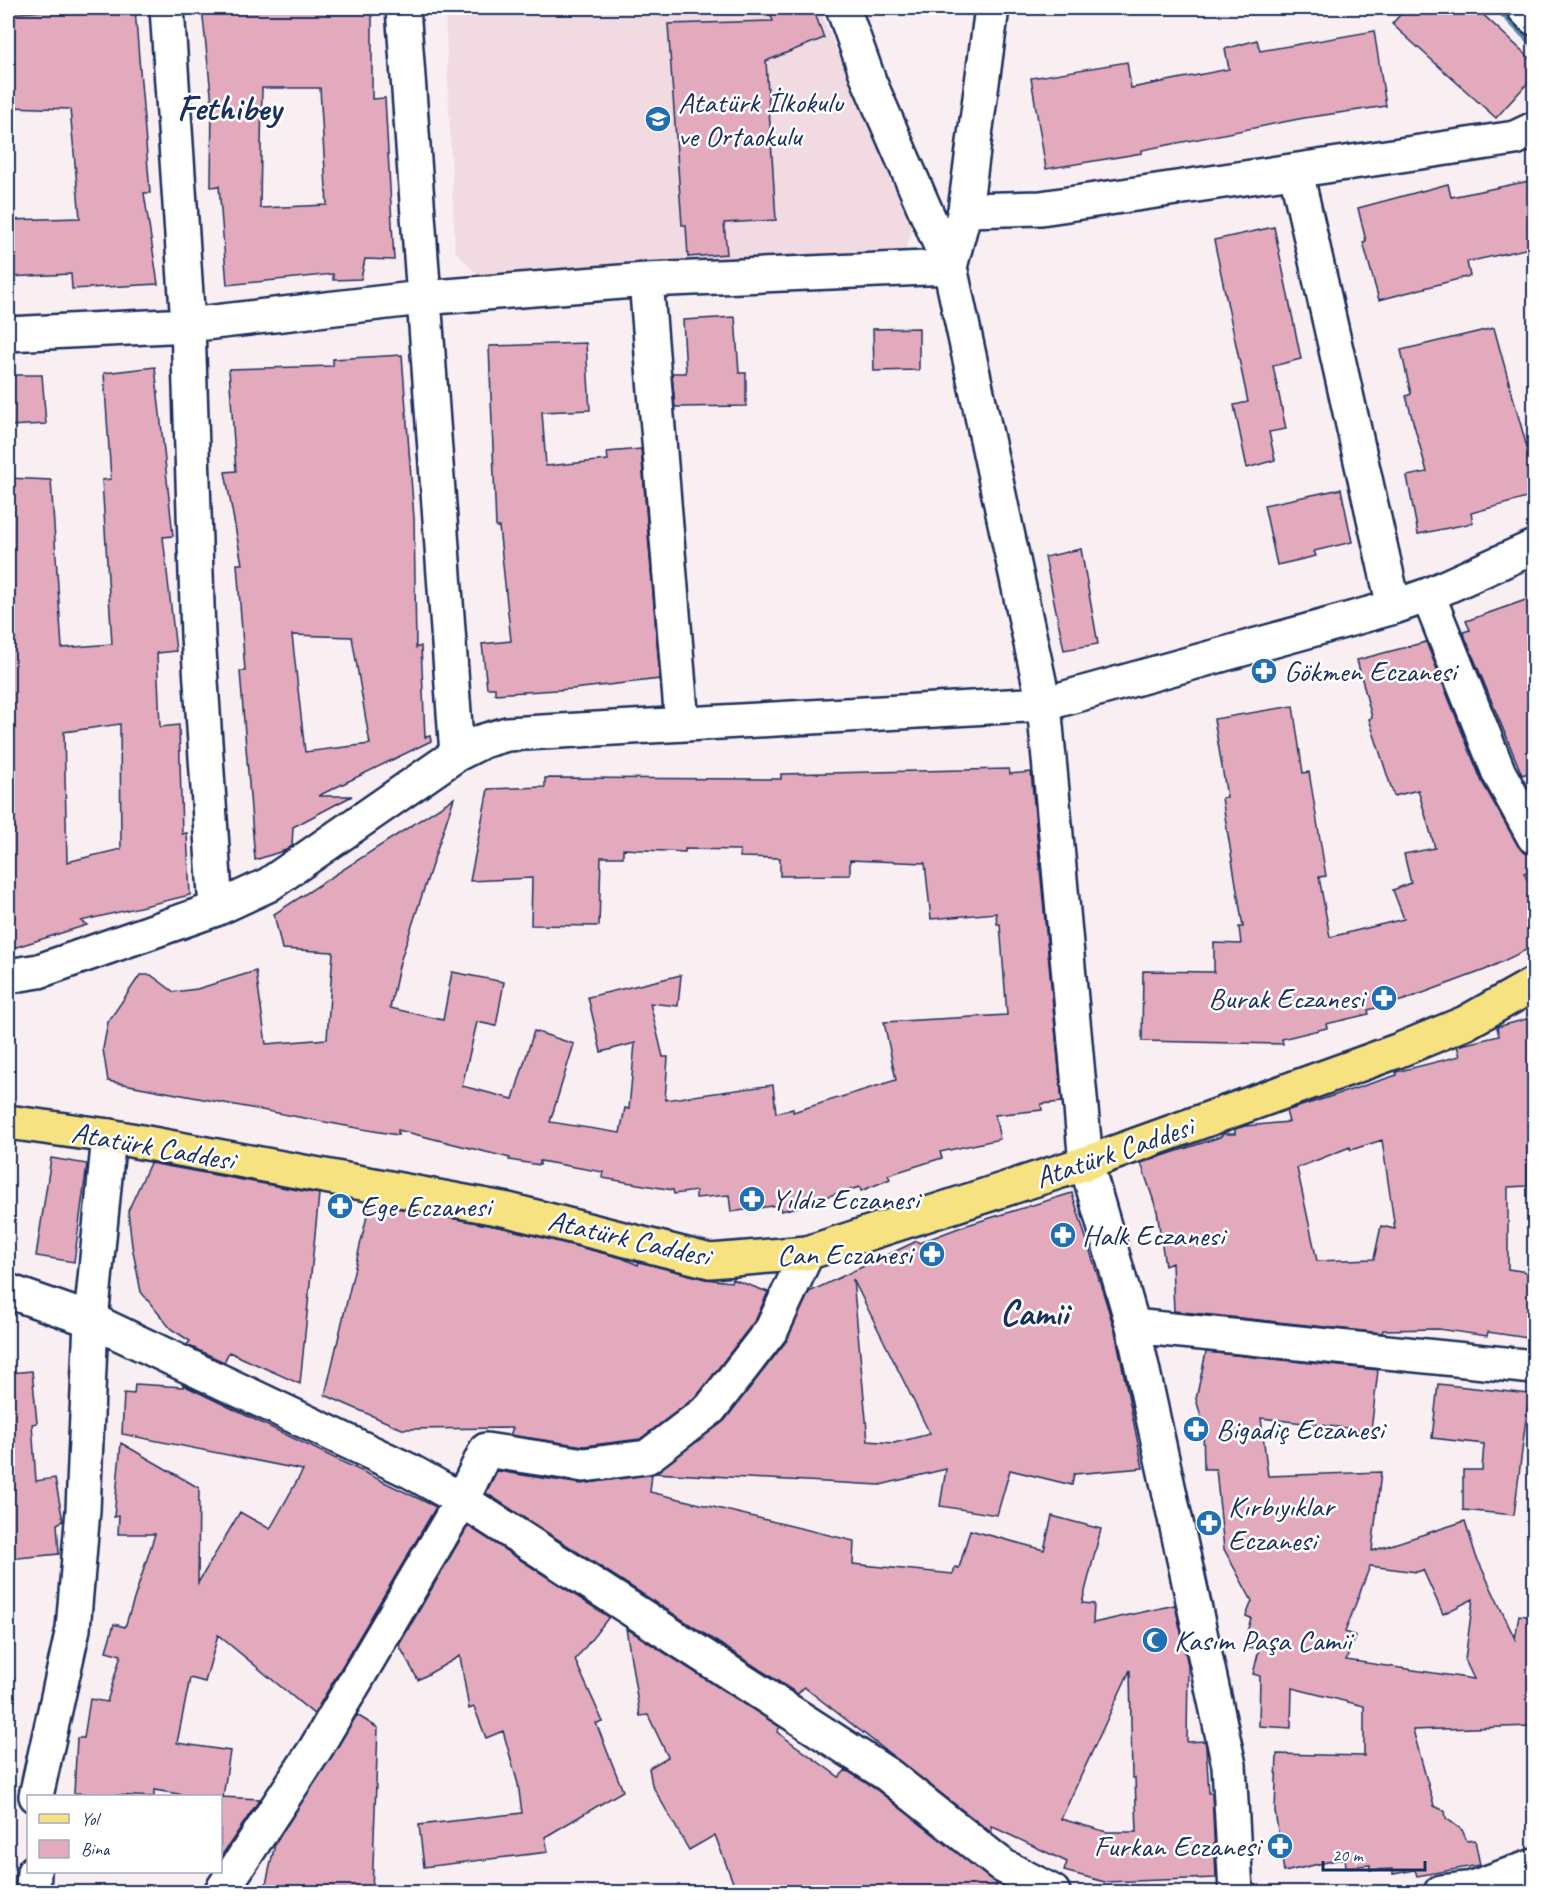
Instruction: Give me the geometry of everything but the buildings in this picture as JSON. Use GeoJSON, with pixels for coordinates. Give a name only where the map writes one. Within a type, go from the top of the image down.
{"type":"FeatureCollection","features":[{"type":"Feature","properties":{"kind":"main road","name":"Atatürk Caddesi"},"geometry":{"type":"LineString","coordinates":[[8,1122],[109,1136],[508,1210],[710,1261],[807,1253],[1086,1163],[1397,1051],[1465,1023],[1534,984]]}},
{"type":"Feature","properties":{"kind":"street"},"geometry":{"type":"LineString","coordinates":[[167,8],[188,325],[198,636],[216,909]]}},
{"type":"Feature","properties":{"kind":"street"},"geometry":{"type":"LineString","coordinates":[[403,8],[422,298],[457,754]]}},
{"type":"Feature","properties":{"kind":"street"},"geometry":{"type":"LineString","coordinates":[[843,8],[869,81],[950,267],[1044,704],[1086,1163],[1133,1326],[1229,1765],[1236,1893]]}},
{"type":"Feature","properties":{"kind":"street"},"geometry":{"type":"LineString","coordinates":[[950,267],[965,210],[992,8]]}},
{"type":"Feature","properties":{"kind":"street"},"geometry":{"type":"LineString","coordinates":[[1524,8],[1534,18]]}},
{"type":"Feature","properties":{"kind":"street"},"geometry":{"type":"LineString","coordinates":[[965,210],[1041,208],[1296,172],[1515,138],[1534,129]]}},
{"type":"Feature","properties":{"kind":"street"},"geometry":{"type":"LineString","coordinates":[[1296,172],[1394,607]]}},
{"type":"Feature","properties":{"kind":"street"},"geometry":{"type":"LineString","coordinates":[[8,334],[188,325],[422,298],[646,280],[950,267]]}},
{"type":"Feature","properties":{"kind":"street"},"geometry":{"type":"LineString","coordinates":[[646,280],[682,724]]}},
{"type":"Feature","properties":{"kind":"street"},"geometry":{"type":"LineString","coordinates":[[8,976],[39,970],[216,909],[268,885],[457,754],[483,741],[507,734],[1044,704],[1394,607],[1428,595],[1534,547]]}},
{"type":"Feature","properties":{"kind":"street"},"geometry":{"type":"LineString","coordinates":[[1428,595],[1499,772],[1534,837]]}},
{"type":"Feature","properties":{"kind":"street"},"geometry":{"type":"LineString","coordinates":[[36,1795],[74,1629],[83,1510],[91,1320],[109,1136]]}},
{"type":"Feature","properties":{"kind":"street"},"geometry":{"type":"LineString","coordinates":[[221,1893],[316,1749],[462,1500],[486,1450],[584,1465],[647,1457],[710,1409],[771,1329],[807,1253]]}},
{"type":"Feature","properties":{"kind":"street"},"geometry":{"type":"LineString","coordinates":[[8,1291],[91,1320],[410,1471],[462,1500],[888,1775],[1003,1866],[1053,1893]]}},
{"type":"Feature","properties":{"kind":"street"},"geometry":{"type":"LineString","coordinates":[[1133,1326],[1534,1367]]}},
{"type":"Feature","properties":{"kind":"street"},"geometry":{"type":"LineString","coordinates":[[1441,1893],[1472,1888],[1534,1866]]}},
{"type":"Feature","properties":{"kind":"street"},"geometry":{"type":"LineString","coordinates":[[33,1893],[34,1873]]}},
{"type":"Feature","properties":{"kind":"shaded area","name":"Atatürk İlkokulu ve Ortaokulu"},"geometry":{"type":"Polygon","coordinates":[[[445,8],[819,8],[912,230],[903,256],[480,277],[455,251],[445,8]]]}},
{"type":"Feature","properties":{"kind":"waterway"},"geometry":{"type":"LineString","coordinates":[[1500,8],[1534,43]]}},
{"type":"Feature","properties":{"kind":"place","name":"Atatürk İlkokulu ve Ortaokulu"},"geometry":{"type":"Point","coordinates":[658,119]}},
{"type":"Feature","properties":{"kind":"place","name":"Gökmen Eczanesi"},"geometry":{"type":"Point","coordinates":[1264,671]}},
{"type":"Feature","properties":{"kind":"place","name":"Burak Eczanesi"},"geometry":{"type":"Point","coordinates":[1384,998]}},
{"type":"Feature","properties":{"kind":"place","name":"Yıldız Eczanesi"},"geometry":{"type":"Point","coordinates":[752,1199]}},
{"type":"Feature","properties":{"kind":"place","name":"Ege Eczanesi"},"geometry":{"type":"Point","coordinates":[340,1206]}},
{"type":"Feature","properties":{"kind":"place","name":"Halk Eczanesi"},"geometry":{"type":"Point","coordinates":[1063,1235]}},
{"type":"Feature","properties":{"kind":"place","name":"Can Eczanesi"},"geometry":{"type":"Point","coordinates":[932,1254]}},
{"type":"Feature","properties":{"kind":"place","name":"Bigadiç Eczanesi"},"geometry":{"type":"Point","coordinates":[1196,1429]}},
{"type":"Feature","properties":{"kind":"place","name":"Kırbıyıklar Eczanesi"},"geometry":{"type":"Point","coordinates":[1209,1523]}},
{"type":"Feature","properties":{"kind":"place","name":"Kasım Paşa Camii"},"geometry":{"type":"Point","coordinates":[1155,1640]}},
{"type":"Feature","properties":{"kind":"place","name":"Furkan Eczanesi"},"geometry":{"type":"Point","coordinates":[1280,1846]}},
{"type":"Feature","properties":{"kind":"district","name":"Fethibey"},"geometry":{"type":"Point","coordinates":[229,107]}},
{"type":"Feature","properties":{"kind":"district","name":"Camii"},"geometry":{"type":"Point","coordinates":[1034,1312]}}]}
